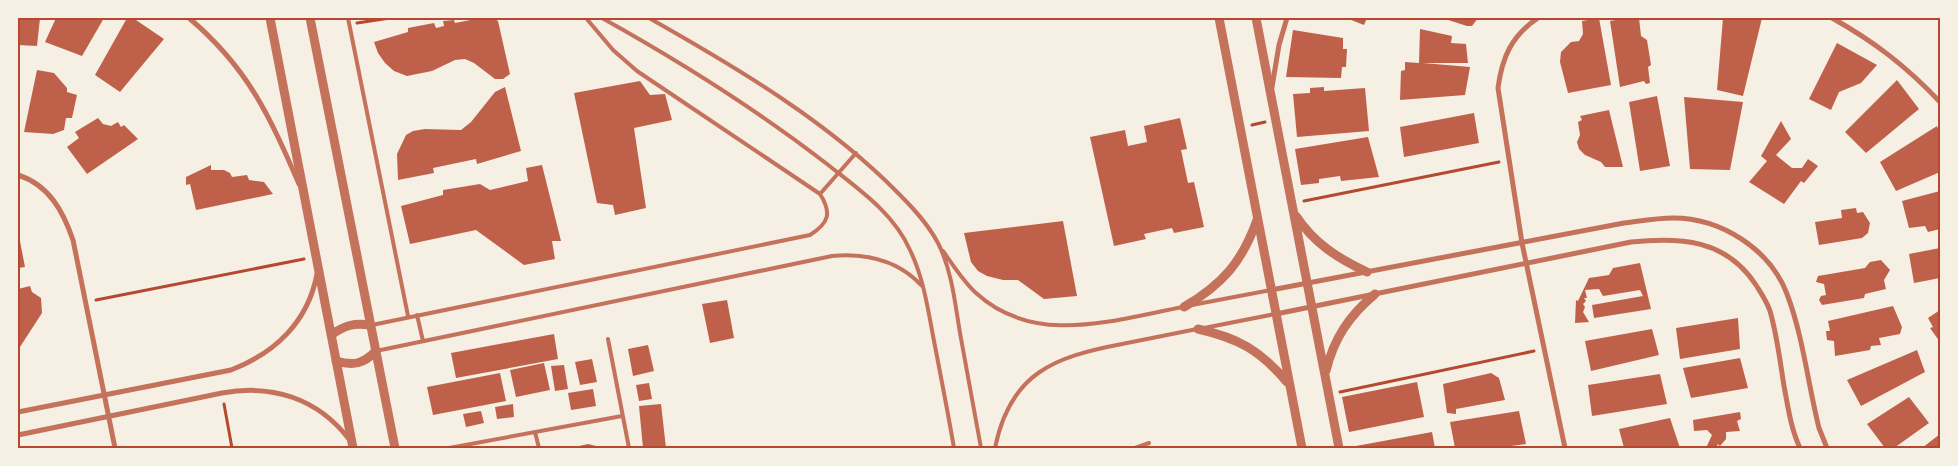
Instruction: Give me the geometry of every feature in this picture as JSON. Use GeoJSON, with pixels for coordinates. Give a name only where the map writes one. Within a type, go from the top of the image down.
{"type":"FeatureCollection","features":[{"type":"Feature","properties":{"kind":"street"},"geometry":{"type":"LineString","coordinates":[[189,18],[231,58],[252,88],[271,119],[305,197]]}},
{"type":"Feature","properties":{"kind":"street"},"geometry":{"type":"LineString","coordinates":[[270,18],[352,446]]}},
{"type":"Feature","properties":{"kind":"street"},"geometry":{"type":"LineString","coordinates":[[310,18],[395,448]]}},
{"type":"Feature","properties":{"kind":"street"},"geometry":{"type":"LineString","coordinates":[[1219,18],[1288,384],[1302,448]]}},
{"type":"Feature","properties":{"kind":"street"},"geometry":{"type":"LineString","coordinates":[[1256,18],[1339,448]]}},
{"type":"Feature","properties":{"kind":"street"},"geometry":{"type":"LineString","coordinates":[[1271,95],[1279,45],[1287,18]]}},
{"type":"Feature","properties":{"kind":"street"},"geometry":{"type":"LineString","coordinates":[[1538,18],[1526,25],[1511,43],[1501,64],[1498,88],[1522,242],[1565,448]]}},
{"type":"Feature","properties":{"kind":"street"},"geometry":{"type":"LineString","coordinates":[[1832,18],[1868,38],[1910,70],[1940,102]]}},
{"type":"Feature","properties":{"kind":"street"},"geometry":{"type":"LineString","coordinates":[[18,176],[27,179],[49,194],[65,215],[73,240],[115,448]]}},
{"type":"Feature","properties":{"kind":"street"},"geometry":{"type":"LineString","coordinates":[[1292,208],[1317,242],[1332,254],[1366,272]]}},
{"type":"Feature","properties":{"kind":"street"},"geometry":{"type":"LineString","coordinates":[[1271,290],[1624,223],[1673,218],[1714,224],[1750,244],[1765,258],[1787,293],[1819,428],[1827,448]]}},
{"type":"Feature","properties":{"kind":"street"},"geometry":{"type":"LineString","coordinates":[[1184,307],[1205,295],[1223,280],[1238,262],[1249,241],[1257,219]]}},
{"type":"Feature","properties":{"kind":"street"},"geometry":{"type":"LineString","coordinates":[[1275,314],[1631,242],[1661,239],[1695,242],[1712,247],[1728,256],[1752,280],[1770,310],[1792,423],[1800,448]]}},
{"type":"Feature","properties":{"kind":"street"},"geometry":{"type":"LineString","coordinates":[[18,412],[231,370],[250,363],[268,352],[297,324],[308,306],[315,287],[318,267]]}},
{"type":"Feature","properties":{"kind":"street"},"geometry":{"type":"LineString","coordinates":[[1325,374],[1331,350],[1342,328],[1356,309],[1375,294]]}},
{"type":"Feature","properties":{"kind":"street"},"geometry":{"type":"LineString","coordinates":[[331,334],[343,326],[356,323],[370,325]]}},
{"type":"Feature","properties":{"kind":"street"},"geometry":{"type":"LineString","coordinates":[[1198,329],[1224,335],[1249,346],[1271,363],[1288,384]]}},
{"type":"Feature","properties":{"kind":"street"},"geometry":{"type":"LineString","coordinates":[[336,361],[351,365],[365,361],[376,351]]}},
{"type":"Feature","properties":{"kind":"street"},"geometry":{"type":"LineString","coordinates":[[18,435],[222,393],[253,389],[291,395],[326,414],[340,427],[352,446]]}},
{"type":"Feature","properties":{"kind":"lane"},"geometry":{"type":"LineString","coordinates":[[348,18],[408,316]]}},
{"type":"Feature","properties":{"kind":"lane"},"geometry":{"type":"LineString","coordinates":[[370,325],[810,235],[821,228],[827,217],[827,205],[820,194],[637,71],[613,50],[586,18]]}},
{"type":"Feature","properties":{"kind":"lane"},"geometry":{"type":"LineString","coordinates":[[602,18],[667,54],[731,95],[869,197],[898,229],[912,254],[924,289],[954,448]]}},
{"type":"Feature","properties":{"kind":"lane"},"geometry":{"type":"LineString","coordinates":[[650,18],[700,46],[783,100],[856,153],[926,224],[938,244],[976,292],[994,306],[1035,324],[1057,327],[1079,326],[1271,290]]}},
{"type":"Feature","properties":{"kind":"lane"},"geometry":{"type":"LineString","coordinates":[[820,194],[856,153]]}},
{"type":"Feature","properties":{"kind":"lane"},"geometry":{"type":"LineString","coordinates":[[938,244],[951,281],[981,448]]}},
{"type":"Feature","properties":{"kind":"lane"},"geometry":{"type":"LineString","coordinates":[[376,351],[832,256],[867,256],[884,261],[900,268],[914,278],[924,289]]}},
{"type":"Feature","properties":{"kind":"lane"},"geometry":{"type":"LineString","coordinates":[[996,448],[999,429],[1008,407],[1022,388],[1039,372],[1059,360],[1081,352],[1275,314]]}},
{"type":"Feature","properties":{"kind":"lane"},"geometry":{"type":"LineString","coordinates":[[417,315],[423,341]]}},
{"type":"Feature","properties":{"kind":"lane"},"geometry":{"type":"LineString","coordinates":[[608,339],[629,448]]}},
{"type":"Feature","properties":{"kind":"lane"},"geometry":{"type":"LineString","coordinates":[[449,448],[622,416]]}},
{"type":"Feature","properties":{"kind":"lane"},"geometry":{"type":"LineString","coordinates":[[535,432],[539,448]]}},
{"type":"Feature","properties":{"kind":"lane"},"geometry":{"type":"LineString","coordinates":[[1135,448],[1148,443]]}},
{"type":"Feature","properties":{"kind":"path"},"geometry":{"type":"LineString","coordinates":[[349,24],[390,18]]}},
{"type":"Feature","properties":{"kind":"path"},"geometry":{"type":"LineString","coordinates":[[1239,127],[1276,120]]}},
{"type":"Feature","properties":{"kind":"path"},"geometry":{"type":"LineString","coordinates":[[1292,208],[1509,160]]}},
{"type":"Feature","properties":{"kind":"path"},"geometry":{"type":"LineString","coordinates":[[86,302],[316,257]]}},
{"type":"Feature","properties":{"kind":"path"},"geometry":{"type":"LineString","coordinates":[[1329,394],[1545,348]]}},
{"type":"Feature","properties":{"kind":"path"},"geometry":{"type":"LineString","coordinates":[[222,393],[232,448]]}},
{"type":"Feature","properties":{"kind":"building"},"geometry":{"type":"Polygon","coordinates":[[[18,18],[40,18],[37,46],[18,45],[18,18]]]}},
{"type":"Feature","properties":{"kind":"building"},"geometry":{"type":"Polygon","coordinates":[[[56,18],[104,18],[82,56],[45,42],[56,18]]]}},
{"type":"Feature","properties":{"kind":"building"},"geometry":{"type":"Polygon","coordinates":[[[127,18],[133,18],[164,39],[120,92],[95,75],[127,18]]]}},
{"type":"Feature","properties":{"kind":"building"},"geometry":{"type":"Polygon","coordinates":[[[481,18],[493,18],[498,21],[510,74],[503,79],[495,79],[474,63],[465,59],[455,60],[432,71],[407,76],[394,71],[385,63],[378,53],[374,42],[408,32],[408,28],[434,23],[436,28],[444,26],[443,21],[454,20],[455,23],[481,18]]]}},
{"type":"Feature","properties":{"kind":"building"},"geometry":{"type":"Polygon","coordinates":[[[1346,18],[1367,18],[1364,25],[1346,18]]]}},
{"type":"Feature","properties":{"kind":"building"},"geometry":{"type":"Polygon","coordinates":[[[1442,18],[1478,18],[1472,26],[1467,26],[1442,18]]]}},
{"type":"Feature","properties":{"kind":"building"},"geometry":{"type":"Polygon","coordinates":[[[1599,18],[1611,85],[1568,93],[1560,62],[1561,52],[1571,42],[1579,41],[1583,34],[1582,21],[1599,18]]]}},
{"type":"Feature","properties":{"kind":"building"},"geometry":{"type":"Polygon","coordinates":[[[1639,18],[1641,36],[1647,40],[1651,65],[1648,67],[1650,83],[1646,84],[1644,81],[1620,87],[1610,21],[1639,18]]]}},
{"type":"Feature","properties":{"kind":"building"},"geometry":{"type":"Polygon","coordinates":[[[1723,18],[1762,18],[1743,96],[1717,90],[1723,18]]]}},
{"type":"Feature","properties":{"kind":"building"},"geometry":{"type":"Polygon","coordinates":[[[1420,29],[1452,36],[1451,43],[1466,44],[1468,63],[1423,63],[1470,67],[1465,95],[1400,100],[1401,71],[1405,70],[1405,62],[1419,63],[1420,29]]]}},
{"type":"Feature","properties":{"kind":"building"},"geometry":{"type":"Polygon","coordinates":[[[1293,30],[1343,38],[1343,49],[1347,49],[1346,67],[1342,67],[1341,78],[1286,77],[1293,30]]]}},
{"type":"Feature","properties":{"kind":"building"},"geometry":{"type":"Polygon","coordinates":[[[1837,43],[1877,65],[1861,83],[1839,92],[1831,110],[1809,99],[1837,43]]]}},
{"type":"Feature","properties":{"kind":"building"},"geometry":{"type":"Polygon","coordinates":[[[37,70],[54,73],[67,88],[67,92],[77,95],[72,118],[66,118],[64,130],[53,134],[24,132],[37,70]]]}},
{"type":"Feature","properties":{"kind":"building"},"geometry":{"type":"Polygon","coordinates":[[[1897,80],[1919,109],[1866,153],[1845,132],[1897,80]]]}},
{"type":"Feature","properties":{"kind":"building"},"geometry":{"type":"Polygon","coordinates":[[[640,81],[650,95],[665,94],[672,120],[634,128],[646,208],[615,215],[613,205],[597,203],[574,93],[640,81]]]}},
{"type":"Feature","properties":{"kind":"building"},"geometry":{"type":"Polygon","coordinates":[[[505,87],[521,151],[477,164],[476,159],[433,168],[434,173],[398,180],[397,154],[406,135],[413,131],[425,129],[461,130],[471,122],[495,92],[505,87]]]}},
{"type":"Feature","properties":{"kind":"building"},"geometry":{"type":"Polygon","coordinates":[[[1324,87],[1324,91],[1365,88],[1369,131],[1297,137],[1293,94],[1310,93],[1310,88],[1324,87]]]}},
{"type":"Feature","properties":{"kind":"building"},"geometry":{"type":"Polygon","coordinates":[[[1657,96],[1670,166],[1640,171],[1629,102],[1657,96]]]}},
{"type":"Feature","properties":{"kind":"building"},"geometry":{"type":"Polygon","coordinates":[[[1684,97],[1743,102],[1730,170],[1690,169],[1684,97]]]}},
{"type":"Feature","properties":{"kind":"building"},"geometry":{"type":"Polygon","coordinates":[[[1609,110],[1623,167],[1605,167],[1601,162],[1585,155],[1579,149],[1577,142],[1580,135],[1578,122],[1582,120],[1580,116],[1609,110]]]}},
{"type":"Feature","properties":{"kind":"building"},"geometry":{"type":"Polygon","coordinates":[[[1474,113],[1479,143],[1404,157],[1400,127],[1474,113]]]}},
{"type":"Feature","properties":{"kind":"building"},"geometry":{"type":"Polygon","coordinates":[[[98,118],[103,124],[111,126],[118,122],[121,127],[124,125],[138,139],[87,174],[67,147],[79,138],[75,132],[98,118]]]}},
{"type":"Feature","properties":{"kind":"building"},"geometry":{"type":"Polygon","coordinates":[[[1180,118],[1187,149],[1181,150],[1188,183],[1194,182],[1204,227],[1174,233],[1172,228],[1144,234],[1146,239],[1114,246],[1090,137],[1125,130],[1128,146],[1147,142],[1144,126],[1180,118]]]}},
{"type":"Feature","properties":{"kind":"building"},"geometry":{"type":"Polygon","coordinates":[[[1781,121],[1791,139],[1776,155],[1792,168],[1802,168],[1808,159],[1818,166],[1804,183],[1801,181],[1784,204],[1749,182],[1767,161],[1761,156],[1781,121]]]}},
{"type":"Feature","properties":{"kind":"building"},"geometry":{"type":"Polygon","coordinates":[[[1937,126],[1940,134],[1940,172],[1896,191],[1880,162],[1937,126]]]}},
{"type":"Feature","properties":{"kind":"building"},"geometry":{"type":"Polygon","coordinates":[[[1368,137],[1379,177],[1341,181],[1340,176],[1319,179],[1319,183],[1301,185],[1295,149],[1368,137]]]}},
{"type":"Feature","properties":{"kind":"building"},"geometry":{"type":"Polygon","coordinates":[[[211,165],[211,170],[224,170],[230,173],[232,177],[247,175],[249,180],[264,182],[273,194],[196,210],[190,184],[186,185],[186,177],[211,165]]]}},
{"type":"Feature","properties":{"kind":"building"},"geometry":{"type":"Polygon","coordinates":[[[542,165],[561,241],[552,241],[555,259],[524,265],[476,230],[410,244],[401,206],[443,195],[443,190],[480,184],[490,190],[528,181],[526,168],[542,165]]]}},
{"type":"Feature","properties":{"kind":"building"},"geometry":{"type":"Polygon","coordinates":[[[1940,191],[1940,229],[1928,232],[1925,226],[1909,228],[1902,201],[1940,191]]]}},
{"type":"Feature","properties":{"kind":"building"},"geometry":{"type":"Polygon","coordinates":[[[1856,208],[1857,213],[1863,212],[1870,223],[1868,233],[1862,238],[1819,245],[1815,222],[1842,218],[1841,210],[1856,208]]]}},
{"type":"Feature","properties":{"kind":"building"},"geometry":{"type":"Polygon","coordinates":[[[1063,221],[1077,296],[1044,299],[1018,280],[1003,280],[987,276],[978,271],[971,262],[964,233],[1063,221]]]}},
{"type":"Feature","properties":{"kind":"building"},"geometry":{"type":"Polygon","coordinates":[[[18,231],[25,267],[18,268],[18,231]]]}},
{"type":"Feature","properties":{"kind":"building"},"geometry":{"type":"Polygon","coordinates":[[[1940,248],[1940,278],[1914,283],[1909,254],[1940,248]]]}},
{"type":"Feature","properties":{"kind":"building"},"geometry":{"type":"Polygon","coordinates":[[[1881,260],[1890,270],[1884,280],[1886,289],[1865,294],[1864,298],[1822,305],[1819,300],[1821,296],[1826,295],[1824,284],[1816,282],[1818,276],[1865,268],[1870,262],[1881,260]]]}},
{"type":"Feature","properties":{"kind":"building"},"geometry":{"type":"Polygon","coordinates":[[[1640,263],[1651,309],[1594,318],[1592,305],[1643,296],[1640,290],[1603,296],[1599,289],[1585,290],[1587,298],[1584,298],[1586,301],[1583,304],[1585,307],[1583,312],[1589,322],[1575,323],[1576,300],[1578,301],[1589,278],[1609,275],[1613,268],[1640,263]]]}},
{"type":"Feature","properties":{"kind":"building"},"geometry":{"type":"Polygon","coordinates":[[[30,286],[32,292],[41,298],[42,313],[18,350],[18,289],[30,286]]]}},
{"type":"Feature","properties":{"kind":"building"},"geometry":{"type":"Polygon","coordinates":[[[727,300],[734,338],[710,343],[702,304],[727,300]]]}},
{"type":"Feature","properties":{"kind":"building"},"geometry":{"type":"Polygon","coordinates":[[[1893,306],[1902,327],[1900,334],[1879,338],[1881,345],[1871,346],[1870,350],[1835,356],[1834,341],[1827,340],[1826,331],[1830,331],[1828,321],[1893,306]]]}},
{"type":"Feature","properties":{"kind":"building"},"geometry":{"type":"Polygon","coordinates":[[[1940,310],[1940,342],[1930,328],[1933,327],[1928,318],[1940,310]]]}},
{"type":"Feature","properties":{"kind":"building"},"geometry":{"type":"Polygon","coordinates":[[[1738,318],[1740,349],[1680,359],[1676,328],[1738,318]]]}},
{"type":"Feature","properties":{"kind":"building"},"geometry":{"type":"Polygon","coordinates":[[[1652,329],[1659,355],[1591,371],[1585,341],[1652,329]]]}},
{"type":"Feature","properties":{"kind":"building"},"geometry":{"type":"Polygon","coordinates":[[[554,334],[558,359],[456,378],[451,353],[554,334]]]}},
{"type":"Feature","properties":{"kind":"building"},"geometry":{"type":"Polygon","coordinates":[[[648,345],[654,371],[633,376],[628,349],[648,345]]]}},
{"type":"Feature","properties":{"kind":"building"},"geometry":{"type":"Polygon","coordinates":[[[1917,350],[1925,372],[1861,406],[1847,380],[1917,350]]]}},
{"type":"Feature","properties":{"kind":"building"},"geometry":{"type":"Polygon","coordinates":[[[1740,358],[1748,388],[1691,398],[1683,368],[1740,358]]]}},
{"type":"Feature","properties":{"kind":"building"},"geometry":{"type":"Polygon","coordinates":[[[592,359],[597,382],[580,385],[575,362],[592,359]]]}},
{"type":"Feature","properties":{"kind":"building"},"geometry":{"type":"Polygon","coordinates":[[[544,363],[550,390],[516,397],[510,370],[544,363]]]}},
{"type":"Feature","properties":{"kind":"building"},"geometry":{"type":"Polygon","coordinates":[[[564,365],[568,389],[555,391],[551,366],[564,365]]]}},
{"type":"Feature","properties":{"kind":"building"},"geometry":{"type":"Polygon","coordinates":[[[500,373],[506,401],[433,415],[427,387],[500,373]]]}},
{"type":"Feature","properties":{"kind":"building"},"geometry":{"type":"Polygon","coordinates":[[[1491,373],[1499,378],[1505,400],[1456,409],[1456,414],[1447,413],[1443,384],[1491,373]]]}},
{"type":"Feature","properties":{"kind":"building"},"geometry":{"type":"Polygon","coordinates":[[[1660,374],[1667,404],[1592,416],[1588,385],[1660,374]]]}},
{"type":"Feature","properties":{"kind":"building"},"geometry":{"type":"Polygon","coordinates":[[[1417,382],[1424,417],[1349,432],[1342,397],[1417,382]]]}},
{"type":"Feature","properties":{"kind":"building"},"geometry":{"type":"Polygon","coordinates":[[[649,383],[652,399],[639,401],[636,385],[649,383]]]}},
{"type":"Feature","properties":{"kind":"building"},"geometry":{"type":"Polygon","coordinates":[[[593,389],[596,406],[571,410],[568,393],[593,389]]]}},
{"type":"Feature","properties":{"kind":"building"},"geometry":{"type":"Polygon","coordinates":[[[1909,397],[1929,423],[1894,448],[1885,448],[1867,424],[1909,397]]]}},
{"type":"Feature","properties":{"kind":"building"},"geometry":{"type":"Polygon","coordinates":[[[513,404],[514,417],[497,419],[495,407],[513,404]]]}},
{"type":"Feature","properties":{"kind":"building"},"geometry":{"type":"Polygon","coordinates":[[[661,404],[666,448],[643,448],[639,406],[661,404]]]}},
{"type":"Feature","properties":{"kind":"building"},"geometry":{"type":"Polygon","coordinates":[[[481,411],[484,423],[466,427],[463,414],[481,411]]]}},
{"type":"Feature","properties":{"kind":"building"},"geometry":{"type":"Polygon","coordinates":[[[1519,411],[1526,444],[1496,448],[1455,448],[1450,422],[1519,411]]]}},
{"type":"Feature","properties":{"kind":"building"},"geometry":{"type":"Polygon","coordinates":[[[1740,412],[1741,419],[1737,421],[1740,431],[1726,432],[1726,439],[1720,446],[1717,444],[1718,448],[1706,448],[1712,435],[1707,430],[1694,431],[1693,420],[1740,412]]]}},
{"type":"Feature","properties":{"kind":"building"},"geometry":{"type":"Polygon","coordinates":[[[1670,418],[1680,448],[1624,448],[1619,429],[1670,418]]]}},
{"type":"Feature","properties":{"kind":"building"},"geometry":{"type":"Polygon","coordinates":[[[1432,432],[1435,448],[1356,448],[1356,446],[1432,432]]]}},
{"type":"Feature","properties":{"kind":"building"},"geometry":{"type":"Polygon","coordinates":[[[1940,434],[1940,448],[1922,448],[1940,434]]]}},
{"type":"Feature","properties":{"kind":"building"},"geometry":{"type":"Polygon","coordinates":[[[588,444],[604,448],[570,448],[588,444]]]}}]}
